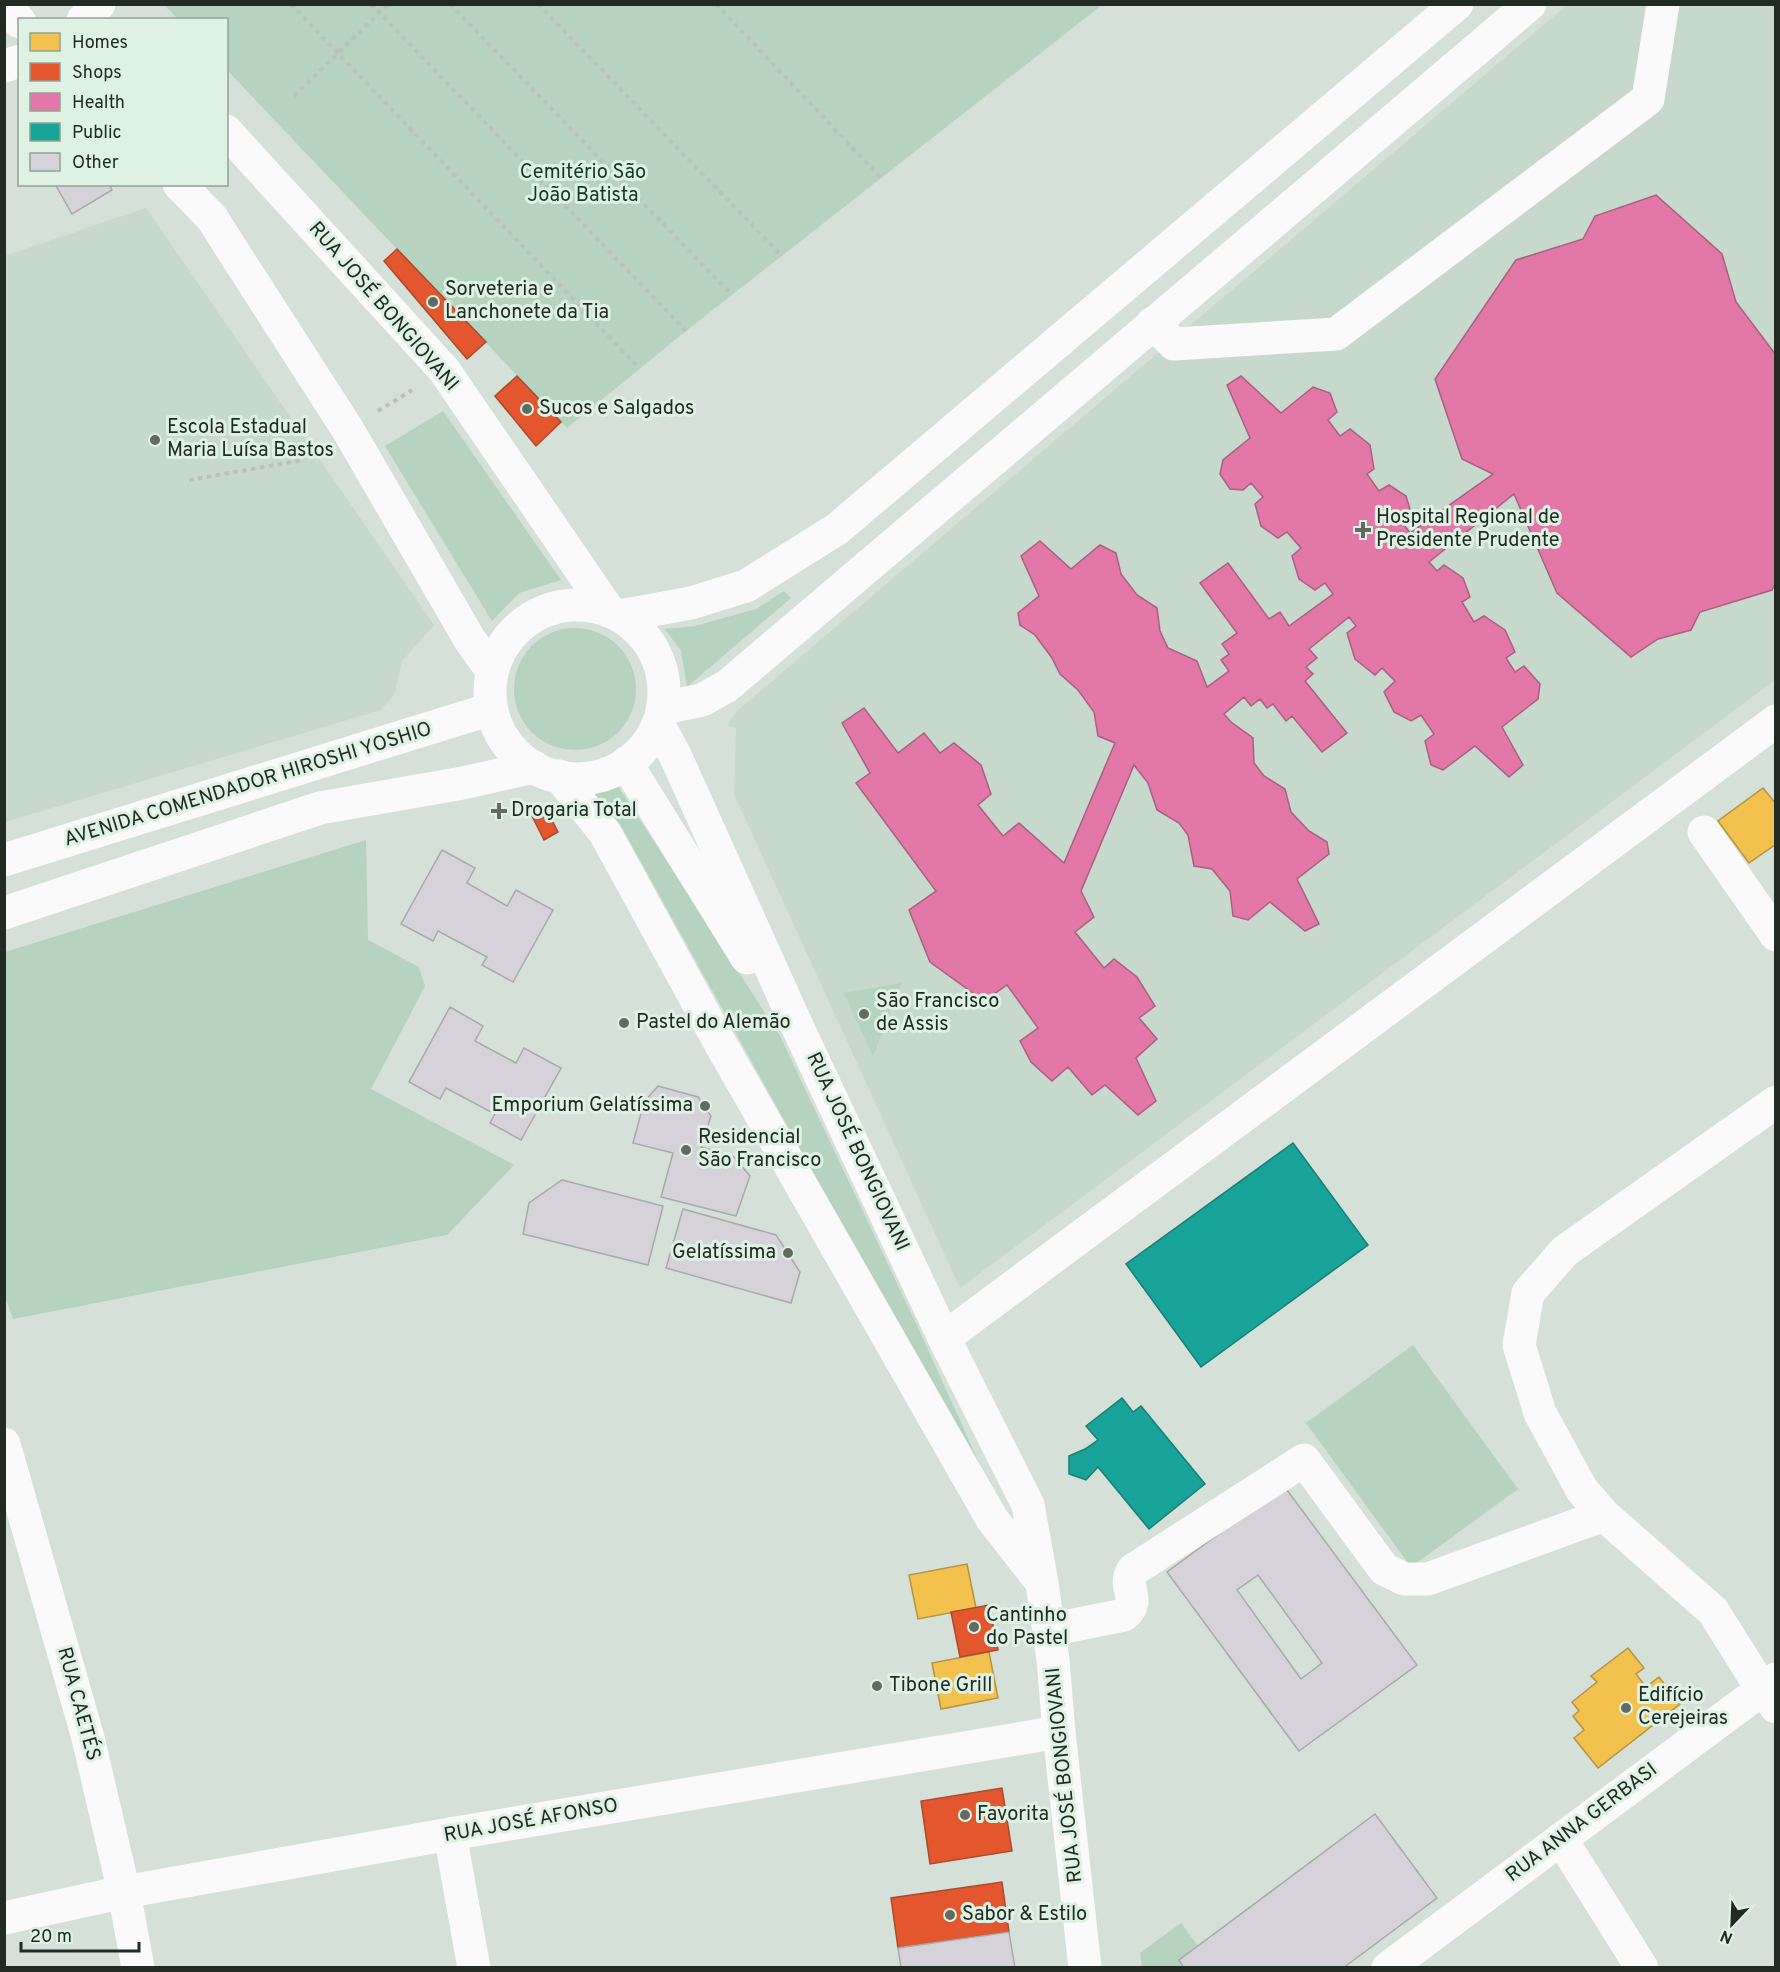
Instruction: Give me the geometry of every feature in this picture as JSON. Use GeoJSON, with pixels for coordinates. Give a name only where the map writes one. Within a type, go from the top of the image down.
{"type":"FeatureCollection","features":[{"type":"Feature","properties":{"kind":"street"},"geometry":{"type":"LineString","coordinates":[[85,18],[99,4]]}},
{"type":"Feature","properties":{"kind":"street"},"geometry":{"type":"LineString","coordinates":[[108,4],[121,18]]}},
{"type":"Feature","properties":{"kind":"street"},"geometry":{"type":"LineString","coordinates":[[614,614],[691,603],[746,586],[837,529],[1457,4]]}},
{"type":"Feature","properties":{"kind":"street"},"geometry":{"type":"LineString","coordinates":[[661,716],[702,700],[727,686],[1530,4]]}},
{"type":"Feature","properties":{"kind":"street"},"geometry":{"type":"LineString","coordinates":[[1154,323],[1174,344],[1336,334],[1648,99],[1663,4]]}},
{"type":"Feature","properties":{"kind":"street"},"geometry":{"type":"LineString","coordinates":[[4,6],[18,20]]}},
{"type":"Feature","properties":{"kind":"street"},"geometry":{"type":"LineString","coordinates":[[1321,121],[1345,161]]}},
{"type":"Feature","properties":{"kind":"street","name":"RUA JOSÉ BONGIOVANI"},"geometry":{"type":"LineString","coordinates":[[228,133],[444,370],[614,614]]}},
{"type":"Feature","properties":{"kind":"street"},"geometry":{"type":"LineString","coordinates":[[181,186],[212,218],[348,430],[470,640],[492,671]]}},
{"type":"Feature","properties":{"kind":"street"},"geometry":{"type":"LineString","coordinates":[[1079,324],[1110,360]]}},
{"type":"Feature","properties":{"kind":"street"},"geometry":{"type":"LineString","coordinates":[[4,913],[320,808],[463,783],[547,772],[583,779],[606,774],[627,763],[643,748],[661,716],[663,683],[656,657],[641,634],[614,614],[585,605],[560,606],[536,614],[516,628],[501,648],[492,671],[491,709],[500,732],[514,752],[547,772]]}},
{"type":"Feature","properties":{"kind":"street","name":"AVENIDA COMENDADOR HIROSHI YOSHIO"},"geometry":{"type":"LineString","coordinates":[[4,860],[491,709]]}},
{"type":"Feature","properties":{"kind":"street","name":"RUA JOSÉ BONGIOVANI"},"geometry":{"type":"LineString","coordinates":[[661,716],[675,755],[797,1026],[944,1338],[1028,1505],[1049,1630],[1085,1968]]}},
{"type":"Feature","properties":{"kind":"street"},"geometry":{"type":"LineString","coordinates":[[944,1338],[1776,721]]}},
{"type":"Feature","properties":{"kind":"street"},"geometry":{"type":"LineString","coordinates":[[627,763],[750,962],[797,1026]]}},
{"type":"Feature","properties":{"kind":"street","name":"RUA JOSÉ BONGIOVANI"},"geometry":{"type":"LineString","coordinates":[[547,772],[605,833],[720,1043],[992,1519],[1042,1583]]}},
{"type":"Feature","properties":{"kind":"street"},"geometry":{"type":"LineString","coordinates":[[1704,832],[1776,935]]}},
{"type":"Feature","properties":{"kind":"street"},"geometry":{"type":"LineString","coordinates":[[1771,1692],[1713,1611],[1605,1515],[1582,1490],[1540,1413],[1519,1345],[1528,1293],[1564,1251],[1776,1102]]}},
{"type":"Feature","properties":{"kind":"street","name":"RUA CAETÉS"},"geometry":{"type":"LineString","coordinates":[[4,1444],[88,1738],[124,1892],[138,1968]]}},
{"type":"Feature","properties":{"kind":"street"},"geometry":{"type":"LineString","coordinates":[[1049,1630],[1124,1615],[1131,1609],[1133,1599],[1128,1582],[1133,1570],[1304,1460],[1384,1569],[1404,1579],[1428,1579],[1605,1515]]}},
{"type":"Feature","properties":{"kind":"street","name":"RUA ANNA GERBASI"},"geometry":{"type":"LineString","coordinates":[[1388,1968],[1561,1839],[1771,1692]]}},
{"type":"Feature","properties":{"kind":"street","name":"RUA JOSÉ AFONSO"},"geometry":{"type":"LineString","coordinates":[[4,1918],[124,1892],[450,1834],[1059,1732]]}},
{"type":"Feature","properties":{"kind":"street"},"geometry":{"type":"LineString","coordinates":[[450,1834],[474,1968]]}},
{"type":"Feature","properties":{"kind":"street"},"geometry":{"type":"LineString","coordinates":[[1561,1839],[1642,1968]]}},
{"type":"Feature","properties":{"kind":"path"},"geometry":{"type":"LineString","coordinates":[[291,4],[639,368]]}},
{"type":"Feature","properties":{"kind":"path"},"geometry":{"type":"LineString","coordinates":[[371,4],[686,331]]}},
{"type":"Feature","properties":{"kind":"path"},"geometry":{"type":"LineString","coordinates":[[294,96],[388,4]]}},
{"type":"Feature","properties":{"kind":"path"},"geometry":{"type":"LineString","coordinates":[[450,4],[732,295]]}},
{"type":"Feature","properties":{"kind":"path"},"geometry":{"type":"LineString","coordinates":[[538,4],[782,256]]}},
{"type":"Feature","properties":{"kind":"path"},"geometry":{"type":"LineString","coordinates":[[716,4],[881,178]]}},
{"type":"Feature","properties":{"kind":"shaded area","name":"Hospital Regional de Presidente Prudente"},"geometry":{"type":"Polygon","coordinates":[[[1567,5],[1775,5],[1775,680],[960,1288],[734,794],[736,728],[727,726],[737,711],[1567,5]]]}},
{"type":"Feature","properties":{"kind":"shaded area","name":"Escola Estadual Maria Luísa Bastos"},"geometry":{"type":"Polygon","coordinates":[[[146,208],[434,625],[402,661],[394,695],[381,710],[5,822],[5,256],[146,208]]]}},
{"type":"Feature","properties":{"kind":"green space","name":"Cemitério São João Batista"},"geometry":{"type":"Polygon","coordinates":[[[164,5],[1102,5],[686,331],[567,428],[228,71],[228,18],[177,18],[164,5]]]}},
{"type":"Feature","properties":{"kind":"green space"},"geometry":{"type":"Polygon","coordinates":[[[443,411],[561,580],[519,593],[492,621],[385,446],[443,411]]]}},
{"type":"Feature","properties":{"kind":"green space"},"geometry":{"type":"Polygon","coordinates":[[[784,591],[791,598],[687,687],[681,651],[665,629],[695,626],[756,609],[784,591]]]}},
{"type":"Feature","properties":{"kind":"green space"},"geometry":{"type":"Polygon","coordinates":[[[575,628],[598,633],[618,646],[631,666],[636,689],[631,712],[618,732],[598,745],[575,750],[552,745],[532,732],[519,712],[514,689],[519,666],[532,646],[552,633],[575,628]]]}},
{"type":"Feature","properties":{"kind":"green space"},"geometry":{"type":"Polygon","coordinates":[[[618,786],[780,1036],[920,1332],[1001,1511],[621,826],[592,794],[609,791],[618,786]]]}},
{"type":"Feature","properties":{"kind":"green space"},"geometry":{"type":"Polygon","coordinates":[[[366,840],[368,940],[419,967],[425,986],[371,1089],[514,1165],[447,1235],[13,1319],[4,1293],[5,952],[366,840]]]}},
{"type":"Feature","properties":{"kind":"green space"},"geometry":{"type":"Polygon","coordinates":[[[902,983],[873,1056],[844,993],[902,983]]]}},
{"type":"Feature","properties":{"kind":"green space"},"geometry":{"type":"Polygon","coordinates":[[[1413,1345],[1518,1489],[1411,1567],[1306,1423],[1413,1345]]]}},
{"type":"Feature","properties":{"kind":"green space"},"geometry":{"type":"Polygon","coordinates":[[[1181,1923],[1198,1946],[1179,1960],[1184,1967],[1142,1967],[1140,1953],[1181,1923]]]}},
{"type":"Feature","properties":{"kind":"building: Homes"},"geometry":{"type":"Polygon","coordinates":[[[1763,788],[1776,804],[1776,844],[1749,863],[1718,821],[1763,788]]]}},
{"type":"Feature","properties":{"kind":"building: Homes"},"geometry":{"type":"Polygon","coordinates":[[[967,1564],[976,1608],[918,1619],[909,1575],[967,1564]]]}},
{"type":"Feature","properties":{"kind":"building: Homes","name":"Edifício Cerejeiras"},"geometry":{"type":"Polygon","coordinates":[[[1628,1648],[1644,1668],[1636,1674],[1646,1687],[1659,1677],[1680,1704],[1598,1768],[1574,1738],[1584,1730],[1573,1716],[1579,1711],[1572,1702],[1597,1682],[1591,1676],[1628,1648]]]}},
{"type":"Feature","properties":{"kind":"building: Homes"},"geometry":{"type":"Polygon","coordinates":[[[989,1652],[998,1698],[941,1709],[932,1663],[989,1652]]]}},
{"type":"Feature","properties":{"kind":"building: Shops","name":"Sorveteria e Lanchonete da Tia"},"geometry":{"type":"Polygon","coordinates":[[[397,249],[486,342],[467,359],[384,261],[397,249]]]}},
{"type":"Feature","properties":{"kind":"building: Shops","name":"Sucos e Salgados"},"geometry":{"type":"Polygon","coordinates":[[[517,376],[561,422],[536,446],[495,396],[517,376]]]}},
{"type":"Feature","properties":{"kind":"building: Shops"},"geometry":{"type":"Polygon","coordinates":[[[545,807],[558,832],[544,840],[531,814],[545,807]]]}},
{"type":"Feature","properties":{"kind":"building: Shops","name":"Cantinho do Pastel"},"geometry":{"type":"Polygon","coordinates":[[[989,1605],[998,1650],[960,1657],[951,1612],[989,1605]]]}},
{"type":"Feature","properties":{"kind":"building: Shops"},"geometry":{"type":"Polygon","coordinates":[[[1002,1788],[1012,1851],[930,1864],[921,1801],[1002,1788]]]}},
{"type":"Feature","properties":{"kind":"building: Shops","name":"Sabor & Estilo"},"geometry":{"type":"Polygon","coordinates":[[[1002,1882],[1009,1932],[898,1948],[891,1898],[1002,1882]]]}},
{"type":"Feature","properties":{"kind":"building: Health"},"geometry":{"type":"Polygon","coordinates":[[[1656,195],[1722,254],[1736,302],[1776,355],[1776,583],[1772,590],[1700,612],[1691,630],[1658,639],[1631,657],[1557,593],[1514,494],[1429,562],[1437,571],[1444,565],[1463,578],[1470,597],[1462,602],[1474,622],[1484,616],[1505,630],[1515,652],[1506,658],[1515,672],[1524,666],[1540,684],[1538,699],[1502,727],[1523,765],[1509,777],[1475,746],[1443,770],[1431,765],[1425,741],[1434,734],[1421,715],[1411,721],[1394,712],[1384,692],[1395,681],[1382,668],[1375,675],[1355,659],[1347,633],[1356,626],[1349,617],[1309,649],[1317,658],[1306,667],[1313,674],[1305,681],[1347,733],[1322,752],[1292,716],[1286,721],[1273,704],[1267,708],[1260,699],[1251,706],[1244,697],[1224,714],[1253,738],[1254,763],[1264,776],[1285,789],[1291,812],[1309,831],[1327,842],[1329,854],[1297,879],[1319,924],[1305,931],[1270,902],[1248,920],[1233,916],[1230,891],[1212,869],[1194,866],[1188,835],[1179,823],[1157,810],[1148,783],[1134,765],[1081,891],[1094,917],[1075,932],[1104,968],[1114,959],[1137,977],[1155,1006],[1139,1018],[1157,1039],[1136,1058],[1156,1101],[1138,1115],[1105,1085],[1092,1095],[1068,1067],[1052,1081],[1031,1062],[1020,1041],[1038,1028],[1007,985],[984,1001],[930,962],[909,910],[936,891],[856,783],[870,773],[842,723],[864,708],[898,753],[924,733],[940,753],[954,743],[981,765],[991,794],[978,805],[1003,836],[1019,823],[1064,863],[1115,743],[1098,736],[1094,712],[1078,690],[1060,674],[1052,658],[1035,635],[1020,625],[1018,613],[1039,596],[1021,556],[1040,541],[1071,569],[1100,545],[1116,553],[1121,574],[1137,595],[1157,608],[1160,631],[1168,648],[1197,661],[1207,687],[1229,671],[1221,660],[1229,654],[1222,644],[1237,633],[1200,583],[1228,563],[1269,619],[1280,612],[1289,626],[1333,594],[1325,583],[1315,590],[1299,579],[1292,556],[1301,548],[1287,532],[1278,538],[1261,526],[1255,504],[1263,497],[1251,483],[1243,490],[1230,489],[1220,474],[1223,460],[1250,438],[1227,385],[1241,376],[1281,413],[1313,387],[1330,393],[1337,412],[1328,420],[1340,436],[1350,429],[1370,445],[1374,469],[1367,474],[1379,491],[1389,485],[1406,496],[1413,519],[1404,525],[1410,533],[1493,474],[1462,459],[1435,379],[1516,260],[1583,239],[1595,216],[1656,195]]]}},
{"type":"Feature","properties":{"kind":"building: Public"},"geometry":{"type":"Polygon","coordinates":[[[1293,1143],[1368,1245],[1201,1367],[1126,1264],[1293,1143]]]}},
{"type":"Feature","properties":{"kind":"building: Public"},"geometry":{"type":"Polygon","coordinates":[[[1122,1398],[1133,1412],[1141,1406],[1205,1484],[1149,1529],[1098,1467],[1086,1480],[1069,1474],[1069,1456],[1098,1440],[1086,1426],[1122,1398]]]}},
{"type":"Feature","properties":{"kind":"building: Other"},"geometry":{"type":"Polygon","coordinates":[[[56,186],[110,186],[112,190],[72,214],[56,186]]]}},
{"type":"Feature","properties":{"kind":"building: Other"},"geometry":{"type":"Polygon","coordinates":[[[442,850],[475,868],[467,883],[507,906],[516,890],[553,910],[513,982],[482,965],[487,957],[438,931],[433,941],[401,924],[442,850]]]}},
{"type":"Feature","properties":{"kind":"building: Other"},"geometry":{"type":"Polygon","coordinates":[[[450,1007],[483,1026],[475,1041],[516,1063],[524,1048],[561,1068],[521,1140],[490,1123],[495,1114],[446,1088],[440,1099],[409,1082],[450,1007]]]}},
{"type":"Feature","properties":{"kind":"building: Other","name":"Residencial São Francisco"},"geometry":{"type":"Polygon","coordinates":[[[658,1086],[698,1097],[711,1116],[701,1147],[734,1157],[750,1176],[736,1216],[661,1197],[673,1153],[633,1143],[644,1102],[658,1086]]]}},
{"type":"Feature","properties":{"kind":"building: Other","name":"Residencial São Francisco"},"geometry":{"type":"Polygon","coordinates":[[[562,1180],[663,1206],[648,1265],[523,1234],[529,1203],[562,1180]]]}},
{"type":"Feature","properties":{"kind":"building: Other","name":"Residencial São Francisco"},"geometry":{"type":"Polygon","coordinates":[[[683,1209],[776,1235],[800,1272],[791,1303],[666,1268],[683,1209]]]}},
{"type":"Feature","properties":{"kind":"building: Other"},"geometry":{"type":"Polygon","coordinates":[[[1284,1486],[1417,1665],[1299,1751],[1167,1572],[1284,1486]],[[1258,1575],[1237,1590],[1301,1679],[1322,1663],[1258,1575]]]}},
{"type":"Feature","properties":{"kind":"building: Other"},"geometry":{"type":"Polygon","coordinates":[[[1375,1814],[1437,1898],[1343,1968],[1184,1968],[1179,1960],[1375,1814]]]}},
{"type":"Feature","properties":{"kind":"building: Other"},"geometry":{"type":"Polygon","coordinates":[[[1009,1932],[1015,1968],[901,1968],[898,1948],[1009,1932]]]}},
{"type":"Feature","properties":{"kind":"place","name":"Sorveteria e Lanchonete da Tia"},"geometry":{"type":"Point","coordinates":[433,302]}},
{"type":"Feature","properties":{"kind":"place","name":"Sucos e Salgados"},"geometry":{"type":"Point","coordinates":[527,409]}},
{"type":"Feature","properties":{"kind":"place","name":"Escola Estadual Maria Luísa Bastos"},"geometry":{"type":"Point","coordinates":[155,440]}},
{"type":"Feature","properties":{"kind":"place","name":"Hospital Regional de Presidente Prudente"},"geometry":{"type":"Point","coordinates":[1363,530]}},
{"type":"Feature","properties":{"kind":"place","name":"Drogaria Total"},"geometry":{"type":"Point","coordinates":[499,811]}},
{"type":"Feature","properties":{"kind":"place","name":"São Francisco de Assis"},"geometry":{"type":"Point","coordinates":[864,1014]}},
{"type":"Feature","properties":{"kind":"place","name":"Pastel do Alemão"},"geometry":{"type":"Point","coordinates":[624,1023]}},
{"type":"Feature","properties":{"kind":"place","name":"Emporium Gelatíssima"},"geometry":{"type":"Point","coordinates":[705,1106]}},
{"type":"Feature","properties":{"kind":"place","name":"Residencial São Francisco"},"geometry":{"type":"Point","coordinates":[686,1150]}},
{"type":"Feature","properties":{"kind":"place","name":"Gelatíssima"},"geometry":{"type":"Point","coordinates":[788,1253]}},
{"type":"Feature","properties":{"kind":"place","name":"Cantinho do Pastel"},"geometry":{"type":"Point","coordinates":[974,1627]}},
{"type":"Feature","properties":{"kind":"place","name":"Tibone Grill"},"geometry":{"type":"Point","coordinates":[877,1686]}},
{"type":"Feature","properties":{"kind":"place","name":"Edifício Cerejeiras"},"geometry":{"type":"Point","coordinates":[1626,1708]}},
{"type":"Feature","properties":{"kind":"place","name":"Favorita"},"geometry":{"type":"Point","coordinates":[965,1815]}},
{"type":"Feature","properties":{"kind":"place","name":"Sabor & Estilo"},"geometry":{"type":"Point","coordinates":[950,1915]}}]}
